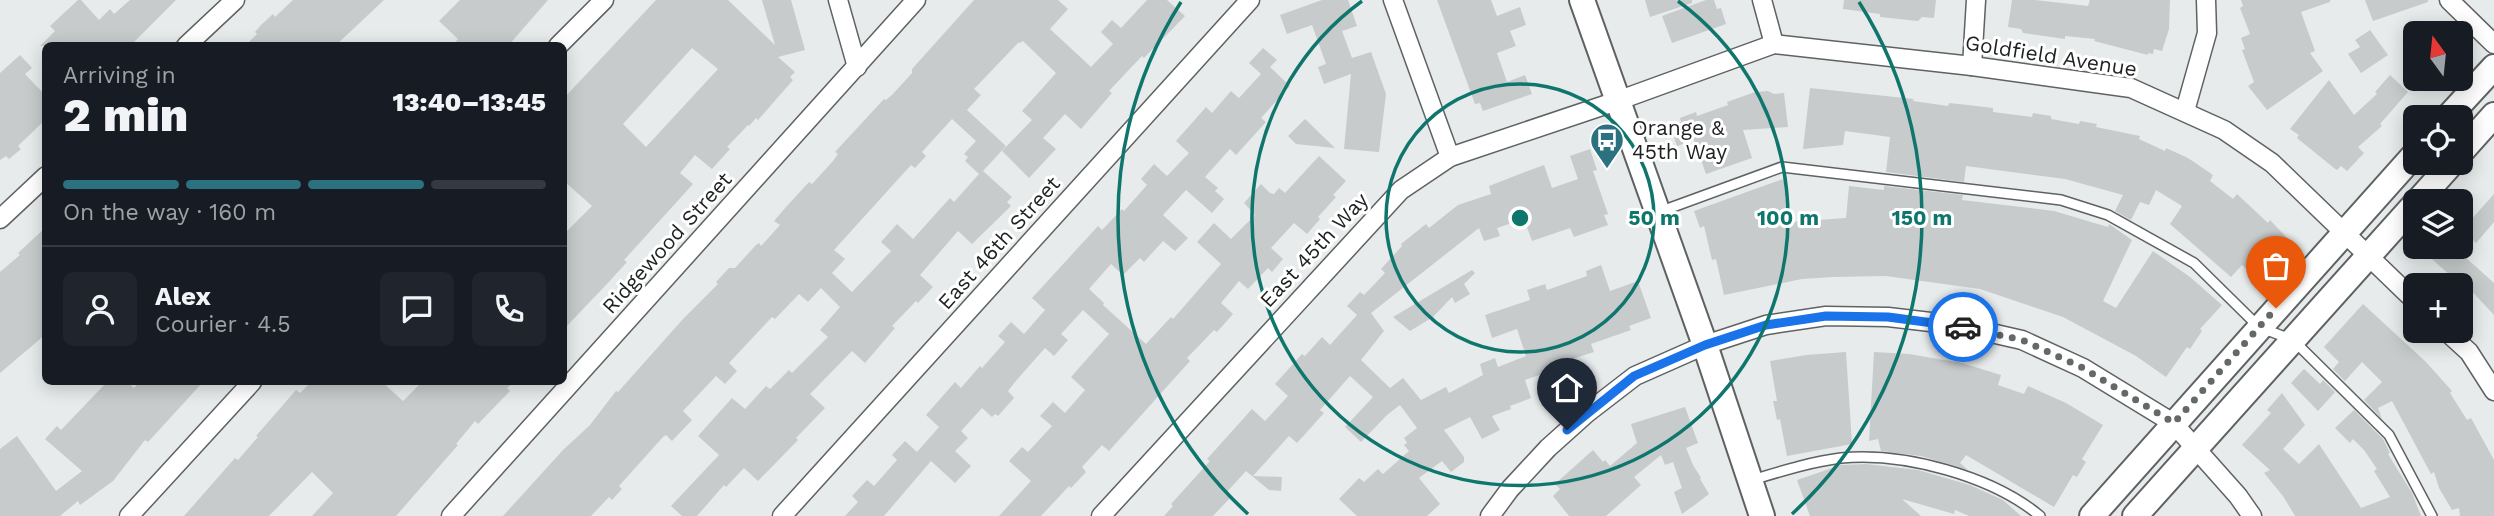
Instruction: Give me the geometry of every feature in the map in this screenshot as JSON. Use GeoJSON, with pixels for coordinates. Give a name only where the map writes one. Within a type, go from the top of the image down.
{"type":"FeatureCollection","features":[{"type":"Feature","properties":{"kind":"main road"},"geometry":{"type":"LineString","coordinates":[[1582,0],[1705,345],[1762,516]]}},
{"type":"Feature","properties":{"kind":"main road"},"geometry":{"type":"LineString","coordinates":[[2459,105],[2494,67]]}},
{"type":"Feature","properties":{"kind":"main road"},"geometry":{"type":"LineString","coordinates":[[2473,138],[2494,115]]}},
{"type":"Feature","properties":{"kind":"main road"},"geometry":{"type":"LineString","coordinates":[[2092,516],[2403,167]]}},
{"type":"Feature","properties":{"kind":"main road"},"geometry":{"type":"LineString","coordinates":[[2429,189],[2441,175]]}},
{"type":"Feature","properties":{"kind":"main road"},"geometry":{"type":"LineString","coordinates":[[2135,516],[2403,218]]}},
{"type":"Feature","properties":{"kind":"street"},"geometry":{"type":"LineString","coordinates":[[190,42],[235,0]]}},
{"type":"Feature","properties":{"kind":"street"},"geometry":{"type":"LineString","coordinates":[[562,42],[604,0]]}},
{"type":"Feature","properties":{"kind":"street"},"geometry":{"type":"LineString","coordinates":[[838,0],[857,67]]}},
{"type":"Feature","properties":{"kind":"street","name":"Ridgewood Street"},"geometry":{"type":"LineString","coordinates":[[451,516],[916,0]]}},
{"type":"Feature","properties":{"kind":"street","name":"East 46th Street"},"geometry":{"type":"LineString","coordinates":[[782,516],[1250,0]]}},
{"type":"Feature","properties":{"kind":"street"},"geometry":{"type":"LineString","coordinates":[[1393,0],[1450,157]]}},
{"type":"Feature","properties":{"kind":"street"},"geometry":{"type":"LineString","coordinates":[[1762,0],[1774,44]]}},
{"type":"Feature","properties":{"kind":"street"},"geometry":{"type":"LineString","coordinates":[[1972,66],[1976,0]]}},
{"type":"Feature","properties":{"kind":"street"},"geometry":{"type":"LineString","coordinates":[[2185,111],[2207,33],[2206,0]]}},
{"type":"Feature","properties":{"kind":"street"},"geometry":{"type":"LineString","coordinates":[[2449,0],[2494,44]]}},
{"type":"Feature","properties":{"kind":"street","name":"Goldfield Avenue"},"geometry":{"type":"LineString","coordinates":[[1617,101],[1774,44],[1972,66],[2131,88],[2224,130],[2272,163],[2403,290]]}},
{"type":"Feature","properties":{"kind":"street","name":"East 45th Way"},"geometry":{"type":"LineString","coordinates":[[1101,516],[1401,190],[1450,157],[1617,101]]}},
{"type":"Feature","properties":{"kind":"street"},"geometry":{"type":"LineString","coordinates":[[0,219],[42,180]]}},
{"type":"Feature","properties":{"kind":"street"},"geometry":{"type":"LineString","coordinates":[[1490,516],[1510,489],[1548,448],[1634,376],[1705,345],[1766,325],[1826,316],[1888,317],[1956,325],[2022,340],[2083,368],[2174,423],[2238,496],[2252,516]]}},
{"type":"Feature","properties":{"kind":"street"},"geometry":{"type":"LineString","coordinates":[[2459,343],[2469,352],[2494,391]]}},
{"type":"Feature","properties":{"kind":"street"},"geometry":{"type":"LineString","coordinates":[[129,516],[249,385]]}},
{"type":"Feature","properties":{"kind":"lane"},"geometry":{"type":"LineString","coordinates":[[1658,212],[1782,167],[2061,200],[2108,215],[2194,263],[2259,327],[2293,340],[2389,435],[2432,516]]}},
{"type":"Feature","properties":{"kind":"lane"},"geometry":{"type":"LineString","coordinates":[[1750,481],[1802,465],[1843,458],[1883,457],[1930,466],[1984,483],[2028,506],[2040,516]]}},
{"type":"Feature","properties":{"kind":"building"},"geometry":{"type":"Polygon","coordinates":[[[78,0],[99,20],[110,9],[114,14],[130,0],[176,0],[134,42],[44,42],[55,31],[50,26],[78,0]]]}},
{"type":"Feature","properties":{"kind":"building"},"geometry":{"type":"Polygon","coordinates":[[[293,0],[384,0],[339,42],[249,42],[261,25],[273,14],[275,17],[293,0]]]}},
{"type":"Feature","properties":{"kind":"building"},"geometry":{"type":"Polygon","coordinates":[[[460,0],[548,0],[511,42],[455,42],[458,39],[439,21],[460,0]]]}},
{"type":"Feature","properties":{"kind":"building"},"geometry":{"type":"Polygon","coordinates":[[[656,0],[728,0],[775,45],[762,0],[791,0],[805,50],[778,57],[795,72],[790,77],[793,80],[758,120],[756,118],[727,147],[730,149],[712,169],[695,155],[680,173],[693,184],[624,260],[627,262],[567,326],[567,231],[592,206],[567,184],[567,95],[656,0]],[[692,48],[623,124],[646,147],[718,69],[692,48]]]}},
{"type":"Feature","properties":{"kind":"building"},"geometry":{"type":"Polygon","coordinates":[[[974,0],[1058,0],[1068,9],[1050,29],[1091,67],[1113,44],[1101,32],[1112,20],[1121,28],[1147,0],[1167,0],[1185,16],[1109,91],[1112,93],[1081,129],[1065,114],[1043,138],[1056,149],[1029,178],[1002,151],[1032,120],[1022,111],[1056,73],[1023,41],[974,89],[981,95],[967,110],[1006,146],[983,171],[1012,197],[1007,202],[1011,206],[972,244],[958,231],[920,275],[933,287],[892,326],[895,328],[865,363],[852,351],[810,394],[825,408],[758,481],[744,468],[726,487],[724,485],[697,516],[682,516],[671,506],[719,455],[698,436],[732,398],[745,409],[766,386],[770,389],[789,370],[792,373],[828,337],[820,330],[840,307],[821,288],[808,302],[799,294],[775,319],[772,317],[729,363],[737,371],[725,384],[716,376],[683,411],[692,420],[672,441],[666,435],[663,437],[619,486],[622,489],[612,500],[609,497],[591,516],[503,516],[563,450],[590,425],[616,391],[618,392],[718,284],[716,282],[729,268],[735,268],[756,245],[759,243],[761,246],[780,225],[774,221],[809,182],[812,184],[833,161],[838,154],[835,152],[884,99],[893,94],[912,73],[912,69],[974,0]],[[952,119],[922,152],[926,156],[915,168],[911,165],[834,250],[845,259],[832,273],[852,292],[891,251],[881,242],[897,224],[913,239],[950,198],[954,202],[979,174],[965,161],[968,157],[964,154],[976,141],[952,119]]]}},
{"type":"Feature","properties":{"kind":"building"},"geometry":{"type":"Polygon","coordinates":[[[1322,0],[1348,0],[1357,26],[1342,31],[1352,58],[1371,52],[1386,94],[1379,152],[1344,149],[1351,74],[1324,84],[1318,67],[1326,64],[1312,25],[1287,34],[1280,15],[1322,0]]]}},
{"type":"Feature","properties":{"kind":"building"},"geometry":{"type":"Polygon","coordinates":[[[1437,0],[1491,0],[1497,16],[1520,7],[1526,25],[1510,31],[1516,46],[1497,53],[1507,82],[1525,75],[1532,94],[1483,111],[1480,103],[1475,104],[1437,0]]]}},
{"type":"Feature","properties":{"kind":"building"},"geometry":{"type":"Polygon","coordinates":[[[1645,0],[1692,0],[1692,3],[1650,17],[1645,0]]]}},
{"type":"Feature","properties":{"kind":"building"},"geometry":{"type":"Polygon","coordinates":[[[1706,0],[1714,0],[1717,9],[1721,8],[1726,24],[1672,43],[1662,16],[1706,0]]]}},
{"type":"Feature","properties":{"kind":"building"},"geometry":{"type":"Polygon","coordinates":[[[1844,0],[1936,0],[1934,18],[1922,17],[1918,21],[1843,9],[1844,0]]]}},
{"type":"Feature","properties":{"kind":"building"},"geometry":{"type":"Polygon","coordinates":[[[2012,0],[2088,6],[2090,0],[2170,0],[2169,29],[2162,51],[2154,49],[2153,54],[2148,55],[2094,41],[2095,39],[2065,36],[2065,39],[2023,33],[2021,29],[2008,27],[2012,0]]]}},
{"type":"Feature","properties":{"kind":"building"},"geometry":{"type":"Polygon","coordinates":[[[2241,0],[2330,0],[2301,12],[2315,51],[2310,53],[2323,71],[2267,110],[2248,86],[2254,82],[2242,50],[2245,49],[2241,38],[2250,34],[2240,8],[2243,6],[2241,0]]]}},
{"type":"Feature","properties":{"kind":"building"},"geometry":{"type":"Polygon","coordinates":[[[2365,0],[2428,0],[2428,2],[2373,21],[2365,0]]]}},
{"type":"Feature","properties":{"kind":"building"},"geometry":{"type":"Polygon","coordinates":[[[2370,30],[2388,55],[2361,73],[2348,54],[2360,47],[2355,40],[2370,30]]]}},
{"type":"Feature","properties":{"kind":"building"},"geometry":{"type":"Polygon","coordinates":[[[1263,48],[1277,60],[1270,67],[1290,86],[1261,118],[1266,122],[1236,155],[1230,149],[1205,177],[1218,188],[1215,191],[1224,199],[1212,213],[1186,190],[1163,215],[1188,238],[1175,251],[1163,241],[1144,262],[1140,258],[1123,275],[1111,264],[1089,289],[1146,344],[1171,317],[1173,319],[1221,264],[1197,242],[1214,223],[1231,239],[1255,215],[1244,203],[1261,184],[1270,193],[1274,194],[1279,188],[1285,193],[1319,156],[1346,181],[1333,195],[1336,197],[1307,234],[1294,223],[1271,248],[1283,259],[1272,272],[1268,268],[1248,289],[1239,281],[1221,303],[1233,314],[1187,358],[1190,361],[1109,451],[1102,445],[1082,467],[1086,472],[1041,516],[999,516],[1031,481],[1009,461],[1022,447],[1028,452],[1052,426],[1040,416],[1053,402],[1065,413],[1085,390],[1071,377],[1109,334],[1083,310],[1061,334],[1068,340],[1054,356],[1045,348],[1015,382],[1008,391],[1014,398],[998,416],[995,414],[992,417],[982,408],[961,431],[968,438],[955,451],[971,466],[955,483],[931,461],[884,516],[845,516],[858,502],[852,496],[867,480],[874,486],[897,460],[892,455],[905,441],[917,452],[939,427],[926,415],[955,382],[961,388],[980,366],[982,368],[1005,342],[998,336],[1011,322],[1024,334],[1045,310],[1032,298],[1098,226],[1102,230],[1122,209],[1124,211],[1147,185],[1141,179],[1154,164],[1167,176],[1189,153],[1176,141],[1206,107],[1212,113],[1231,91],[1239,98],[1261,74],[1249,63],[1263,48]]]}},
{"type":"Feature","properties":{"kind":"building"},"geometry":{"type":"Polygon","coordinates":[[[20,55],[32,68],[25,74],[42,92],[42,123],[18,146],[21,149],[9,159],[6,156],[0,160],[0,73],[20,55]]]}},
{"type":"Feature","properties":{"kind":"building"},"geometry":{"type":"Polygon","coordinates":[[[2390,75],[2403,87],[2403,91],[2408,92],[2380,124],[2382,126],[2358,147],[2364,153],[2347,171],[2341,166],[2337,170],[2334,168],[2290,129],[2329,80],[2354,115],[2377,94],[2375,92],[2390,75]]]}},
{"type":"Feature","properties":{"kind":"building"},"geometry":{"type":"Polygon","coordinates":[[[1810,88],[1914,99],[1913,101],[1948,106],[1949,103],[1993,108],[1993,112],[2032,117],[2033,113],[2079,124],[2080,121],[2097,124],[2096,127],[2140,136],[2139,139],[2165,151],[2166,148],[2188,158],[2213,175],[2210,181],[2233,199],[2237,194],[2268,223],[2270,220],[2288,239],[2254,276],[2242,265],[2231,277],[2170,224],[2182,206],[2156,190],[2149,205],[2140,202],[2131,220],[2115,211],[2123,195],[2065,179],[1966,166],[1964,182],[1886,172],[1890,137],[1845,131],[1843,145],[1803,149],[1810,88]]]}},
{"type":"Feature","properties":{"kind":"building"},"geometry":{"type":"Polygon","coordinates":[[[1768,91],[1774,94],[1784,93],[1788,127],[1743,130],[1752,158],[1706,174],[1694,140],[1677,146],[1670,126],[1681,122],[1680,118],[1696,112],[1697,116],[1755,92],[1768,91]]]}},
{"type":"Feature","properties":{"kind":"building"},"geometry":{"type":"Polygon","coordinates":[[[1305,119],[1335,148],[1296,144],[1288,136],[1305,119]]]}},
{"type":"Feature","properties":{"kind":"building"},"geometry":{"type":"Polygon","coordinates":[[[1590,149],[1597,170],[1593,171],[1608,214],[1604,215],[1608,225],[1574,237],[1570,228],[1532,241],[1524,219],[1497,228],[1500,236],[1484,241],[1479,228],[1371,313],[1384,331],[1361,360],[1390,388],[1403,378],[1421,400],[1446,387],[1449,393],[1483,375],[1480,364],[1495,358],[1498,367],[1526,356],[1517,329],[1492,338],[1485,315],[1530,300],[1527,290],[1545,284],[1547,290],[1587,276],[1586,271],[1601,265],[1610,291],[1638,281],[1651,318],[1629,326],[1631,330],[1591,344],[1594,352],[1566,361],[1568,365],[1525,380],[1531,398],[1492,416],[1500,430],[1482,439],[1470,417],[1444,430],[1464,457],[1464,462],[1451,472],[1442,461],[1419,478],[1440,504],[1427,516],[1357,516],[1339,499],[1359,478],[1364,482],[1378,469],[1383,474],[1409,451],[1404,445],[1407,443],[1404,438],[1417,428],[1400,405],[1361,442],[1345,427],[1373,397],[1350,376],[1320,410],[1324,413],[1297,443],[1289,436],[1253,476],[1282,477],[1281,491],[1269,490],[1246,471],[1226,493],[1231,497],[1213,516],[1164,516],[1173,506],[1171,504],[1210,461],[1207,459],[1252,409],[1265,421],[1288,396],[1275,384],[1302,354],[1305,356],[1322,337],[1330,345],[1357,315],[1347,306],[1360,292],[1364,295],[1385,273],[1381,269],[1401,244],[1426,224],[1429,228],[1458,205],[1491,194],[1489,186],[1544,165],[1552,188],[1578,179],[1570,156],[1590,149]]]}},
{"type":"Feature","properties":{"kind":"building"},"geometry":{"type":"Polygon","coordinates":[[[1783,179],[1789,196],[1785,197],[1790,222],[1846,218],[1849,186],[1884,190],[1884,186],[1963,195],[1962,200],[2054,211],[2108,227],[2109,224],[2132,240],[2103,301],[2116,308],[2153,251],[2190,277],[2222,305],[2200,329],[2202,331],[2190,349],[2187,347],[2166,377],[2136,356],[2063,317],[1980,289],[1886,276],[1833,277],[1802,279],[1724,295],[1716,259],[1712,260],[1704,226],[1700,228],[1694,211],[1783,179]]]}},
{"type":"Feature","properties":{"kind":"building"},"geometry":{"type":"Polygon","coordinates":[[[2494,194],[2494,222],[2476,243],[2473,240],[2473,218],[2494,194]]]}},
{"type":"Feature","properties":{"kind":"building"},"geometry":{"type":"Polygon","coordinates":[[[42,231],[42,337],[0,373],[0,272],[20,255],[18,253],[42,231]]]}},
{"type":"Feature","properties":{"kind":"building"},"geometry":{"type":"Polygon","coordinates":[[[2432,259],[2467,259],[2494,283],[2494,315],[2473,292],[2473,273],[2448,273],[2432,259]]]}},
{"type":"Feature","properties":{"kind":"building"},"geometry":{"type":"Polygon","coordinates":[[[1472,270],[1475,273],[1464,284],[1470,294],[1455,303],[1452,297],[1433,317],[1410,331],[1393,317],[1472,270]]]}},
{"type":"Feature","properties":{"kind":"building"},"geometry":{"type":"Polygon","coordinates":[[[2363,304],[2426,362],[2452,391],[2450,393],[2467,420],[2471,418],[2494,460],[2494,516],[2460,516],[2459,508],[2452,510],[2439,488],[2434,472],[2431,474],[2392,401],[2378,408],[2382,419],[2364,400],[2382,382],[2362,362],[2345,381],[2333,369],[2339,362],[2324,347],[2363,304]]]}},
{"type":"Feature","properties":{"kind":"building"},"geometry":{"type":"Polygon","coordinates":[[[1846,352],[1852,444],[1787,456],[1780,419],[1777,420],[1773,401],[1777,401],[1770,361],[1846,352]]]}},
{"type":"Feature","properties":{"kind":"building"},"geometry":{"type":"Polygon","coordinates":[[[1874,352],[1909,354],[1962,363],[2001,375],[1998,385],[2024,394],[2028,386],[2066,403],[2103,425],[2082,459],[2086,462],[2077,477],[2073,475],[2054,507],[1966,455],[1960,463],[1968,470],[1921,456],[1881,451],[1878,439],[1869,441],[1874,352]]]}},
{"type":"Feature","properties":{"kind":"building"},"geometry":{"type":"Polygon","coordinates":[[[2304,369],[2320,384],[2323,380],[2335,392],[2318,411],[2291,383],[2304,369]]]}},
{"type":"Feature","properties":{"kind":"building"},"geometry":{"type":"Polygon","coordinates":[[[104,385],[130,385],[134,388],[136,385],[200,385],[148,442],[145,440],[113,481],[80,505],[78,501],[60,516],[0,516],[0,449],[17,436],[56,491],[82,471],[45,439],[57,426],[61,430],[104,385]]]}},
{"type":"Feature","properties":{"kind":"building"},"geometry":{"type":"Polygon","coordinates":[[[308,385],[385,385],[403,401],[419,385],[510,385],[507,388],[510,391],[478,424],[475,421],[456,444],[458,445],[396,516],[312,516],[333,493],[312,472],[269,516],[184,516],[235,458],[238,460],[296,390],[300,393],[308,385]]]}},
{"type":"Feature","properties":{"kind":"building"},"geometry":{"type":"Polygon","coordinates":[[[2282,393],[2305,425],[2283,449],[2299,464],[2319,444],[2361,508],[2390,497],[2374,471],[2377,469],[2364,450],[2353,439],[2350,443],[2335,428],[2354,410],[2383,439],[2390,453],[2388,454],[2412,493],[2421,516],[2295,516],[2264,473],[2270,470],[2242,445],[2271,413],[2267,410],[2282,393]]]}},
{"type":"Feature","properties":{"kind":"building"},"geometry":{"type":"Polygon","coordinates":[[[1685,407],[1698,443],[1686,448],[1709,494],[1682,514],[1674,492],[1682,488],[1673,462],[1665,465],[1661,455],[1634,477],[1641,485],[1606,516],[1569,516],[1553,496],[1560,489],[1555,484],[1593,450],[1610,466],[1637,443],[1631,424],[1685,407]]]}},
{"type":"Feature","properties":{"kind":"building"},"geometry":{"type":"Polygon","coordinates":[[[1866,464],[1918,470],[1970,485],[2003,500],[2021,516],[1969,516],[1955,510],[1954,514],[1902,499],[1921,516],[1810,516],[1797,480],[1841,465],[1866,464]]]}},
{"type":"Feature","properties":{"kind":"way so far"},"geometry":{"type":"LineString","coordinates":[[1963,327],[2022,340],[2083,368],[2174,423],[2276,308]]}},
{"type":"Feature","properties":{"kind":"place","name":"Orange & 45th Way"},"geometry":{"type":"Point","coordinates":[1607,170]}},
{"type":"Feature","properties":{"kind":"route"},"geometry":{"type":"LineString","coordinates":[[1567,430],[1634,376],[1705,345],[1766,325],[1826,316],[1888,317],[1963,327]]}}]}
